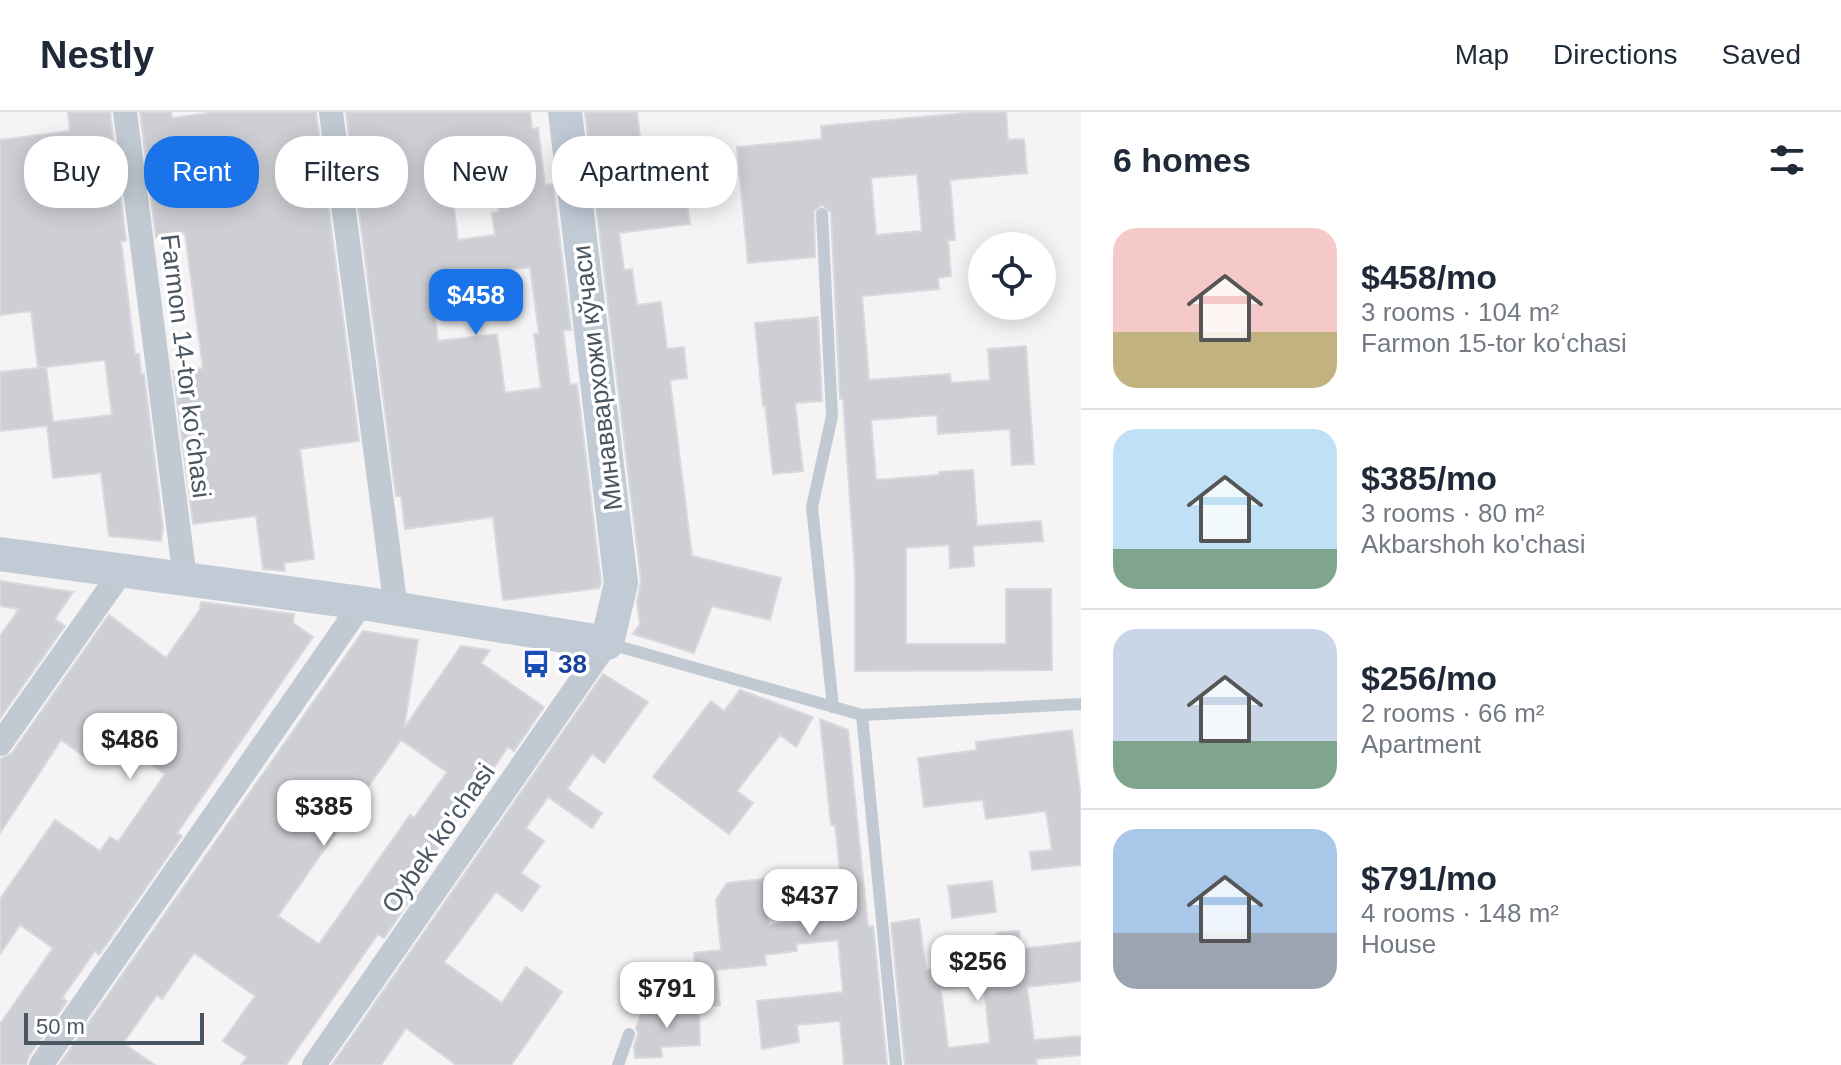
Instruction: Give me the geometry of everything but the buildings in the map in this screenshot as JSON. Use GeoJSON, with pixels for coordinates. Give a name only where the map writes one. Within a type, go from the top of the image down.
{"type":"FeatureCollection","features":[{"type":"Feature","properties":{"kind":"street","name":"Farmon 14-tor koʻchasi"},"geometry":{"type":"LineString","coordinates":[[125,112],[185,579]]}},
{"type":"Feature","properties":{"kind":"street"},"geometry":{"type":"LineString","coordinates":[[331,112],[396,609]]}},
{"type":"Feature","properties":{"kind":"street","name":"Минаввархожи кўчаси"},"geometry":{"type":"LineString","coordinates":[[565,112],[621,583],[607,643]]}},
{"type":"Feature","properties":{"kind":"street"},"geometry":{"type":"LineString","coordinates":[[0,554],[362,603],[607,643]]}},
{"type":"Feature","properties":{"kind":"street"},"geometry":{"type":"LineString","coordinates":[[0,744],[122,571]]}},
{"type":"Feature","properties":{"kind":"street"},"geometry":{"type":"LineString","coordinates":[[41,1065],[362,603]]}},
{"type":"Feature","properties":{"kind":"street","name":"Oybek ko'chasi"},"geometry":{"type":"LineString","coordinates":[[314,1065],[607,643]]}},
{"type":"Feature","properties":{"kind":"lane"},"geometry":{"type":"LineString","coordinates":[[822,214],[832,416],[812,507],[833,707]]}},
{"type":"Feature","properties":{"kind":"lane"},"geometry":{"type":"LineString","coordinates":[[607,643],[862,715],[1081,704]]}},
{"type":"Feature","properties":{"kind":"lane"},"geometry":{"type":"LineString","coordinates":[[862,715],[896,1065]]}},
{"type":"Feature","properties":{"kind":"lane"},"geometry":{"type":"LineString","coordinates":[[618,1065],[629,1034]]}},
{"type":"Feature","properties":{"kind":"place","name":"38"},"geometry":{"type":"Point","coordinates":[536,664]}}]}
